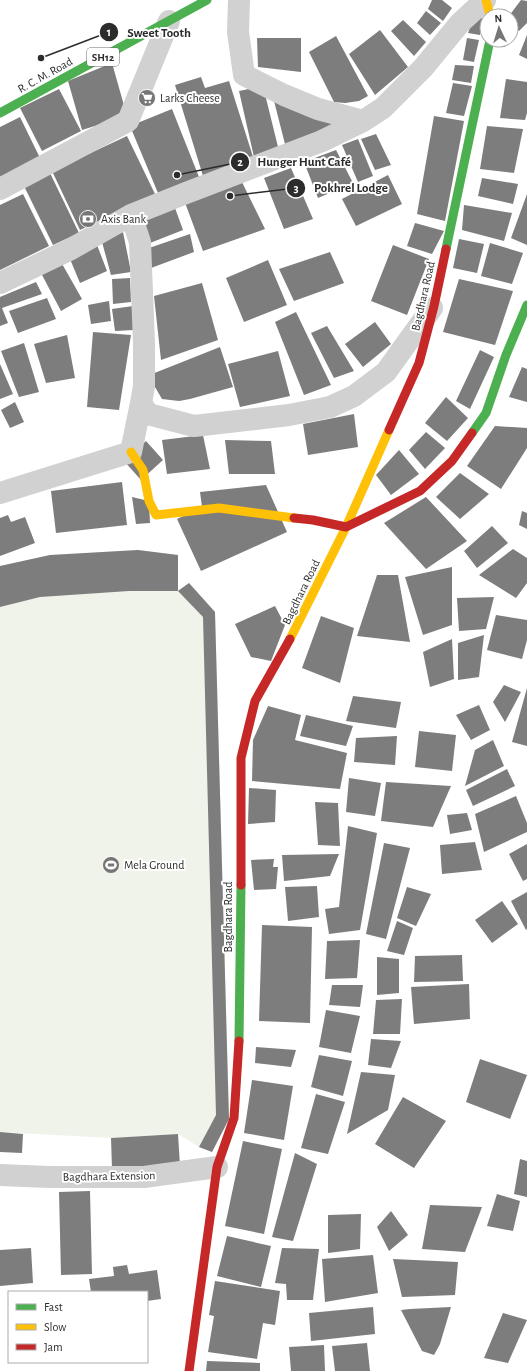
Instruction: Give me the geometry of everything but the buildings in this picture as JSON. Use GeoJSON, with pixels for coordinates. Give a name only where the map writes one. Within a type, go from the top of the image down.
{"type":"FeatureCollection","features":[{"type":"Feature","properties":{"kind":"street","name":"R. C. M. Road"},"geometry":{"type":"LineString","coordinates":[[0,113],[207,0]]}},
{"type":"Feature","properties":{"kind":"street"},"geometry":{"type":"LineString","coordinates":[[239,0],[238,32],[244,75],[284,95],[318,109],[363,120]]}},
{"type":"Feature","properties":{"kind":"street"},"geometry":{"type":"LineString","coordinates":[[0,283],[131,216],[186,193],[322,141],[363,120],[383,108],[423,68],[460,24],[485,0]]}},
{"type":"Feature","properties":{"kind":"street"},"geometry":{"type":"LineString","coordinates":[[0,189],[128,121],[169,21]]}},
{"type":"Feature","properties":{"kind":"street","name":"Bagdhara Road"},"geometry":{"type":"LineString","coordinates":[[189,1371],[218,1167],[234,1118],[240,1031],[240,758],[255,700],[293,634],[346,527],[419,362],[434,306],[488,48]]}},
{"type":"Feature","properties":{"kind":"street"},"geometry":{"type":"LineString","coordinates":[[131,216],[140,242],[144,386],[131,452],[143,470],[149,502],[156,515],[219,508],[313,520],[346,527],[420,491],[452,461],[486,414],[506,355],[527,305]]}},
{"type":"Feature","properties":{"kind":"street"},"geometry":{"type":"LineString","coordinates":[[141,403],[148,414],[194,426],[289,415],[330,407],[354,396],[386,372],[434,306]]}},
{"type":"Feature","properties":{"kind":"street"},"geometry":{"type":"LineString","coordinates":[[0,493],[131,452]]}},
{"type":"Feature","properties":{"kind":"street","name":"Bagdhara Extension"},"geometry":{"type":"LineString","coordinates":[[0,1175],[144,1178],[218,1167]]}},
{"type":"Feature","properties":{"kind":"shaded area","name":"Mela Ground"},"geometry":{"type":"Polygon","coordinates":[[[138,550],[178,555],[178,590],[189,583],[215,612],[229,1119],[212,1152],[199,1147],[178,1134],[111,1138],[0,1132],[0,566],[50,555],[138,550]]]}},
{"type":"Feature","properties":{"kind":"traffic: fast"},"geometry":{"type":"LineString","coordinates":[[0,113],[207,0]]}},
{"type":"Feature","properties":{"kind":"traffic: fast"},"geometry":{"type":"LineString","coordinates":[[446,249],[488,48]]}},
{"type":"Feature","properties":{"kind":"traffic: fast"},"geometry":{"type":"LineString","coordinates":[[472,433],[486,413],[506,355],[527,305]]}},
{"type":"Feature","properties":{"kind":"traffic: fast"},"geometry":{"type":"LineString","coordinates":[[239,1041],[241,885]]}},
{"type":"Feature","properties":{"kind":"traffic: slow"},"geometry":{"type":"LineString","coordinates":[[486,0],[488,8]]}},
{"type":"Feature","properties":{"kind":"traffic: slow"},"geometry":{"type":"LineString","coordinates":[[290,639],[346,527],[389,430]]}},
{"type":"Feature","properties":{"kind":"traffic: slow"},"geometry":{"type":"LineString","coordinates":[[131,452],[143,470],[149,501],[156,515],[219,508],[294,518]]}},
{"type":"Feature","properties":{"kind":"traffic: jam"},"geometry":{"type":"LineString","coordinates":[[389,430],[419,363],[434,306],[446,249]]}},
{"type":"Feature","properties":{"kind":"traffic: jam"},"geometry":{"type":"LineString","coordinates":[[294,518],[313,520],[346,527],[420,491],[452,461],[472,433]]}},
{"type":"Feature","properties":{"kind":"traffic: jam"},"geometry":{"type":"LineString","coordinates":[[241,885],[241,758],[255,701],[290,639]]}},
{"type":"Feature","properties":{"kind":"traffic: jam"},"geometry":{"type":"LineString","coordinates":[[189,1371],[217,1167],[234,1118],[239,1041]]}},
{"type":"Feature","properties":{"kind":"place","name":"Sweet Tooth"},"geometry":{"type":"Point","coordinates":[41,58]}},
{"type":"Feature","properties":{"kind":"place","name":"Larks Cheese"},"geometry":{"type":"Point","coordinates":[147,98]}},
{"type":"Feature","properties":{"kind":"place","name":"Hunger Hunt Café"},"geometry":{"type":"Point","coordinates":[177,175]}},
{"type":"Feature","properties":{"kind":"place","name":"Pokhrel Lodge"},"geometry":{"type":"Point","coordinates":[230,196]}},
{"type":"Feature","properties":{"kind":"place","name":"Axis Bank"},"geometry":{"type":"Point","coordinates":[88,219]}},
{"type":"Feature","properties":{"kind":"place","name":"Mela Ground"},"geometry":{"type":"Point","coordinates":[111,865]}}]}
